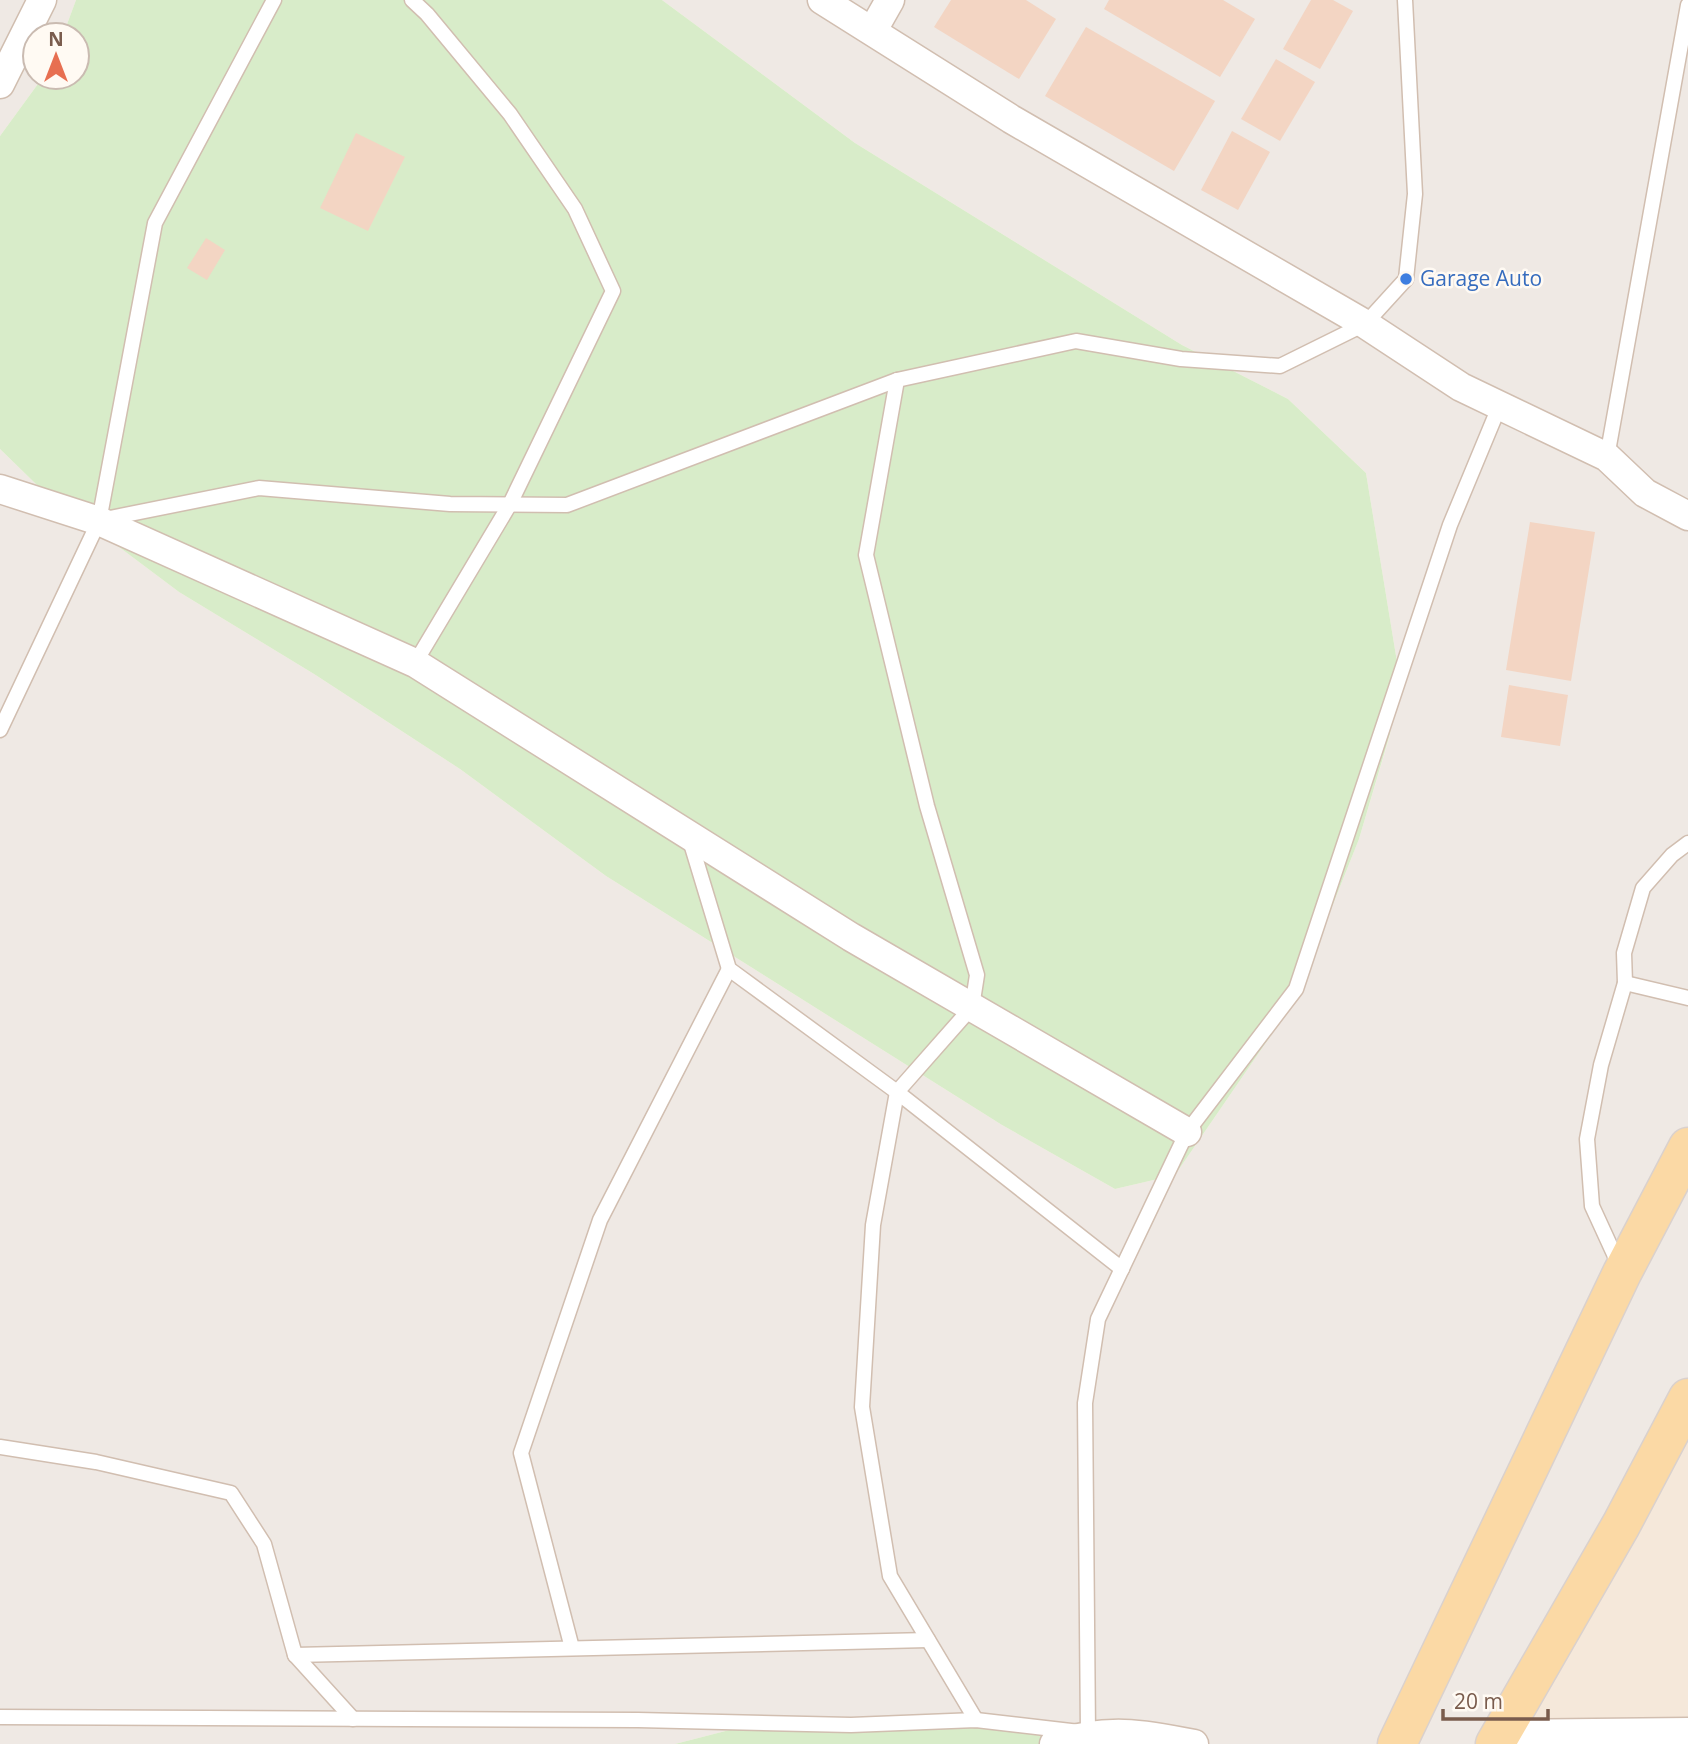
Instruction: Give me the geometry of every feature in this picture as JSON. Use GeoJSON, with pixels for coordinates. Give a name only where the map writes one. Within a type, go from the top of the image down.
{"type":"FeatureCollection","features":[{"type":"Feature","properties":{"kind":"main road"},"geometry":{"type":"LineString","coordinates":[[1397,1744],[1622,1273],[1688,1147]]}},
{"type":"Feature","properties":{"kind":"main road"},"geometry":{"type":"LineString","coordinates":[[1497,1739],[1620,1525],[1688,1398]]}},
{"type":"Feature","properties":{"kind":"street"},"geometry":{"type":"LineString","coordinates":[[0,84],[42,0]]}},
{"type":"Feature","properties":{"kind":"street"},"geometry":{"type":"LineString","coordinates":[[822,0],[1012,118],[1365,324],[1461,387],[1607,457],[1645,492],[1688,516]]}},
{"type":"Feature","properties":{"kind":"street"},"geometry":{"type":"LineString","coordinates":[[873,30],[890,0]]}},
{"type":"Feature","properties":{"kind":"street"},"geometry":{"type":"LineString","coordinates":[[0,489],[99,521],[415,663],[851,937],[1187,1132]]}},
{"type":"Feature","properties":{"kind":"street"},"geometry":{"type":"LineString","coordinates":[[1497,1739],[1688,1732]]}},
{"type":"Feature","properties":{"kind":"street"},"geometry":{"type":"LineString","coordinates":[[1054,1744],[1088,1733],[1139,1733],[1194,1744]]}},
{"type":"Feature","properties":{"kind":"lane"},"geometry":{"type":"LineString","coordinates":[[0,730],[99,521],[155,223],[274,0]]}},
{"type":"Feature","properties":{"kind":"lane"},"geometry":{"type":"LineString","coordinates":[[412,0],[427,14],[510,114],[575,209],[613,292],[510,504],[415,663]]}},
{"type":"Feature","properties":{"kind":"lane"},"geometry":{"type":"LineString","coordinates":[[99,521],[259,488],[450,504],[567,505],[897,380],[1076,341],[1181,359],[1280,366],[1365,324],[1406,279],[1415,194],[1405,0]]}},
{"type":"Feature","properties":{"kind":"lane"},"geometry":{"type":"LineString","coordinates":[[1607,457],[1688,5]]}},
{"type":"Feature","properties":{"kind":"lane"},"geometry":{"type":"LineString","coordinates":[[897,380],[866,555],[927,806],[977,975],[972,1007],[897,1092],[873,1225],[862,1407],[890,1576],[976,1720]]}},
{"type":"Feature","properties":{"kind":"lane"},"geometry":{"type":"LineString","coordinates":[[0,1717],[638,1720],[851,1725],[976,1720],[1088,1733],[1085,1403],[1098,1319],[1187,1132],[1296,989],[1450,525],[1499,407]]}},
{"type":"Feature","properties":{"kind":"lane"},"geometry":{"type":"LineString","coordinates":[[689,836],[729,969],[897,1092],[1122,1269]]}},
{"type":"Feature","properties":{"kind":"lane"},"geometry":{"type":"LineString","coordinates":[[1622,1273],[1592,1206],[1587,1139],[1601,1065],[1625,983],[1624,953],[1643,888],[1672,855],[1688,843]]}},
{"type":"Feature","properties":{"kind":"lane"},"geometry":{"type":"LineString","coordinates":[[572,1648],[521,1453],[600,1220],[729,969]]}},
{"type":"Feature","properties":{"kind":"lane"},"geometry":{"type":"LineString","coordinates":[[1625,983],[1688,998]]}},
{"type":"Feature","properties":{"kind":"lane"},"geometry":{"type":"LineString","coordinates":[[0,1447],[96,1462],[231,1493],[264,1544],[295,1656],[353,1719]]}},
{"type":"Feature","properties":{"kind":"lane"},"geometry":{"type":"LineString","coordinates":[[295,1656],[928,1640]]}},
{"type":"Feature","properties":{"kind":"shaded area"},"geometry":{"type":"Polygon","coordinates":[[[0,0],[76,0],[68,21],[21,21],[21,91],[33,91],[0,136],[0,0]]]}},
{"type":"Feature","properties":{"kind":"shaded area"},"geometry":{"type":"Polygon","coordinates":[[[662,0],[1688,0],[1688,1379],[1483,1744],[1101,1744],[741,1727],[675,1744],[0,1744],[0,449],[39,487],[179,592],[314,674],[460,769],[606,876],[1002,1125],[1115,1189],[1175,1175],[1276,1028],[1318,942],[1359,839],[1390,735],[1398,668],[1366,473],[1288,399],[1182,345],[855,143],[662,0]]]}},
{"type":"Feature","properties":{"kind":"shaded area"},"geometry":{"type":"Polygon","coordinates":[[[1688,1379],[1688,1744],[1483,1744],[1499,1714],[1688,1379]]]}},
{"type":"Feature","properties":{"kind":"green space"},"geometry":{"type":"Polygon","coordinates":[[[76,0],[662,0],[855,143],[1182,345],[1288,399],[1366,473],[1398,668],[1390,734],[1359,839],[1318,942],[1276,1028],[1175,1175],[1115,1189],[1002,1125],[606,876],[460,769],[314,674],[179,592],[39,487],[0,449],[0,136],[33,91],[91,91],[91,21],[68,21],[76,0]]]}},
{"type":"Feature","properties":{"kind":"green space"},"geometry":{"type":"Polygon","coordinates":[[[1028,1724],[1101,1744],[675,1744],[741,1727],[1028,1724]]]}},
{"type":"Feature","properties":{"kind":"building"},"geometry":{"type":"Polygon","coordinates":[[[951,0],[1026,0],[1056,19],[1019,79],[934,27],[951,0]]]}},
{"type":"Feature","properties":{"kind":"building"},"geometry":{"type":"Polygon","coordinates":[[[1109,0],[1223,0],[1255,19],[1220,77],[1104,9],[1109,0]]]}},
{"type":"Feature","properties":{"kind":"building"},"geometry":{"type":"Polygon","coordinates":[[[1311,0],[1333,0],[1353,11],[1320,69],[1283,49],[1311,0]]]}},
{"type":"Feature","properties":{"kind":"building"},"geometry":{"type":"Polygon","coordinates":[[[1086,27],[1215,101],[1174,171],[1045,96],[1086,27]]]}},
{"type":"Feature","properties":{"kind":"building"},"geometry":{"type":"Polygon","coordinates":[[[1276,59],[1315,82],[1280,141],[1241,119],[1276,59]]]}},
{"type":"Feature","properties":{"kind":"building"},"geometry":{"type":"Polygon","coordinates":[[[1232,131],[1270,152],[1238,210],[1201,190],[1232,131]]]}},
{"type":"Feature","properties":{"kind":"building"},"geometry":{"type":"Polygon","coordinates":[[[356,133],[405,157],[368,231],[320,208],[356,133]]]}},
{"type":"Feature","properties":{"kind":"building"},"geometry":{"type":"Polygon","coordinates":[[[206,238],[225,250],[207,280],[187,268],[206,238]]]}},
{"type":"Feature","properties":{"kind":"building"},"geometry":{"type":"Polygon","coordinates":[[[1530,522],[1595,532],[1571,681],[1506,670],[1530,522]]]}},
{"type":"Feature","properties":{"kind":"building"},"geometry":{"type":"Polygon","coordinates":[[[1509,685],[1568,695],[1560,746],[1501,737],[1509,685]]]}},
{"type":"Feature","properties":{"kind":"place","name":"Garage Auto"},"geometry":{"type":"Point","coordinates":[1406,279]}}]}
